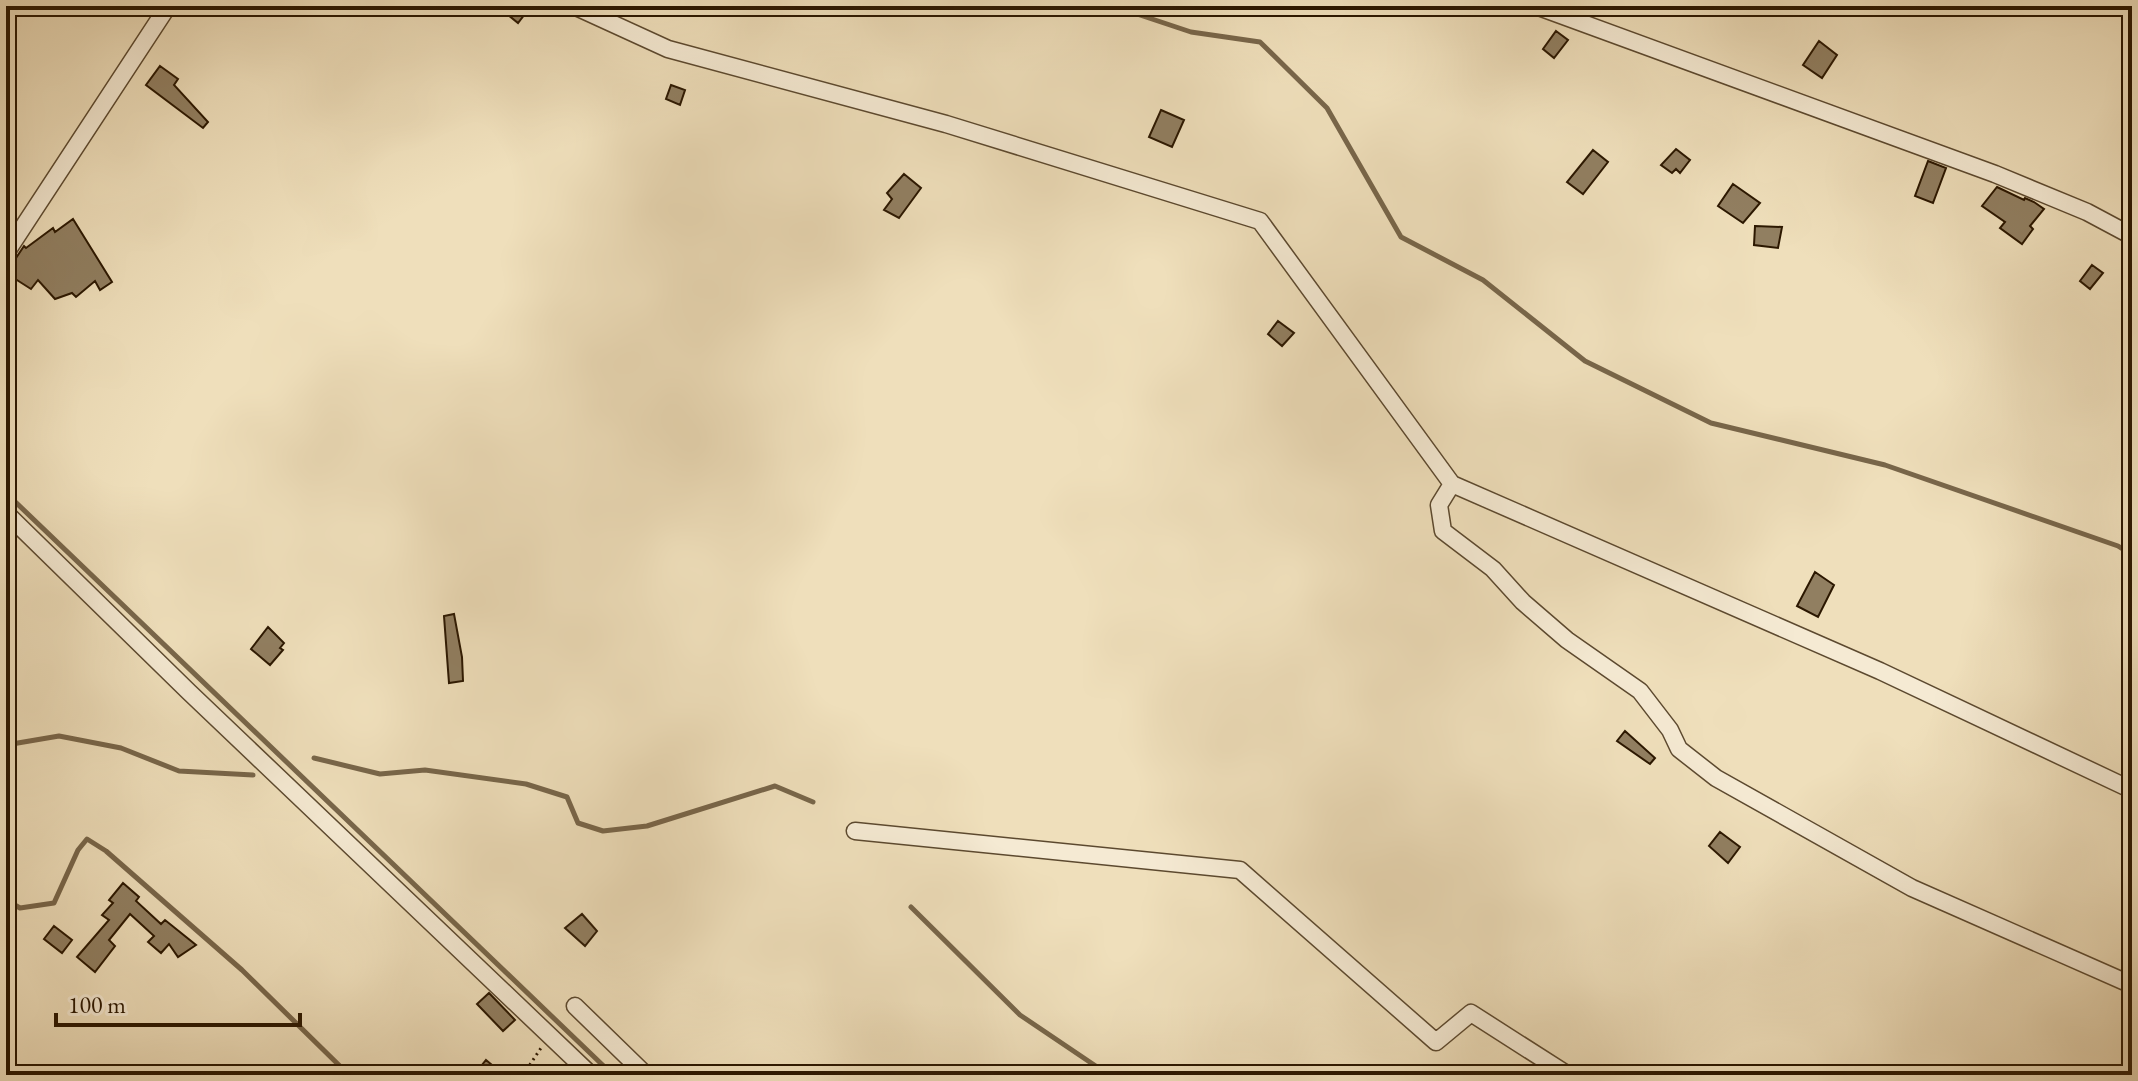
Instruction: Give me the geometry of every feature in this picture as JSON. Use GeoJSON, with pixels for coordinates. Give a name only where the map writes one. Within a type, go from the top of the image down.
{"type":"FeatureCollection","features":[{"type":"Feature","properties":{"kind":"street"},"geometry":{"type":"LineString","coordinates":[[6,253],[168,6]]}},
{"type":"Feature","properties":{"kind":"street"},"geometry":{"type":"LineString","coordinates":[[574,6],[668,49],[946,124],[1260,221],[1452,484],[1880,671],[2132,790]]}},
{"type":"Feature","properties":{"kind":"street"},"geometry":{"type":"LineString","coordinates":[[1536,6],[1995,174],[2087,212],[2132,236]]}},
{"type":"Feature","properties":{"kind":"street"},"geometry":{"type":"LineString","coordinates":[[1452,484],[1439,505],[1443,531],[1493,569],[1523,602],[1567,640],[1640,691],[1670,730],[1679,749],[1716,778],[1912,888],[2132,985]]}},
{"type":"Feature","properties":{"kind":"street"},"geometry":{"type":"LineString","coordinates":[[6,513],[591,1075]]}},
{"type":"Feature","properties":{"kind":"street"},"geometry":{"type":"LineString","coordinates":[[855,831],[1240,870],[1436,1042],[1471,1013],[1568,1075]]}},
{"type":"Feature","properties":{"kind":"street"},"geometry":{"type":"LineString","coordinates":[[575,1006],[646,1075]]}},
{"type":"Feature","properties":{"kind":"path"},"geometry":{"type":"LineString","coordinates":[[523,1075],[550,1036]]}},
{"type":"Feature","properties":{"kind":"building"},"geometry":{"type":"Polygon","coordinates":[[[497,6],[531,6],[518,23],[497,6]]]}},
{"type":"Feature","properties":{"kind":"building"},"geometry":{"type":"Polygon","coordinates":[[[1556,31],[1568,40],[1554,58],[1543,49],[1556,31]]]}},
{"type":"Feature","properties":{"kind":"building"},"geometry":{"type":"Polygon","coordinates":[[[1819,41],[1837,55],[1822,78],[1803,65],[1819,41]]]}},
{"type":"Feature","properties":{"kind":"building"},"geometry":{"type":"Polygon","coordinates":[[[160,66],[178,79],[174,85],[208,122],[203,128],[146,85],[160,66]]]}},
{"type":"Feature","properties":{"kind":"building"},"geometry":{"type":"Polygon","coordinates":[[[671,85],[685,90],[680,105],[666,99],[671,85]]]}},
{"type":"Feature","properties":{"kind":"building"},"geometry":{"type":"Polygon","coordinates":[[[1161,110],[1184,120],[1172,147],[1149,137],[1161,110]]]}},
{"type":"Feature","properties":{"kind":"building"},"geometry":{"type":"Polygon","coordinates":[[[1676,149],[1690,160],[1680,173],[1676,169],[1672,173],[1661,165],[1676,149]]]}},
{"type":"Feature","properties":{"kind":"building"},"geometry":{"type":"Polygon","coordinates":[[[1593,150],[1608,162],[1583,194],[1567,182],[1593,150]]]}},
{"type":"Feature","properties":{"kind":"building"},"geometry":{"type":"Polygon","coordinates":[[[1928,161],[1946,168],[1933,203],[1915,196],[1928,161]]]}},
{"type":"Feature","properties":{"kind":"building"},"geometry":{"type":"Polygon","coordinates":[[[904,174],[921,188],[899,218],[884,210],[892,199],[887,193],[904,174]]]}},
{"type":"Feature","properties":{"kind":"building"},"geometry":{"type":"Polygon","coordinates":[[[1733,184],[1760,203],[1743,223],[1718,206],[1733,184]]]}},
{"type":"Feature","properties":{"kind":"building"},"geometry":{"type":"Polygon","coordinates":[[[1997,187],[2044,209],[2030,226],[2033,229],[2022,244],[2000,228],[2005,222],[1982,206],[1997,187]]]}},
{"type":"Feature","properties":{"kind":"building"},"geometry":{"type":"Polygon","coordinates":[[[73,219],[112,282],[100,290],[95,281],[76,297],[72,293],[55,299],[38,280],[31,289],[6,273],[24,246],[26,248],[53,228],[55,232],[73,219]]]}},
{"type":"Feature","properties":{"kind":"building"},"geometry":{"type":"Polygon","coordinates":[[[1755,226],[1782,227],[1778,248],[1754,245],[1755,226]]]}},
{"type":"Feature","properties":{"kind":"building"},"geometry":{"type":"Polygon","coordinates":[[[2092,265],[2103,273],[2090,289],[2080,281],[2092,265]]]}},
{"type":"Feature","properties":{"kind":"building"},"geometry":{"type":"Polygon","coordinates":[[[1278,321],[1294,333],[1282,346],[1268,334],[1278,321]]]}},
{"type":"Feature","properties":{"kind":"building"},"geometry":{"type":"Polygon","coordinates":[[[1815,572],[1834,585],[1818,617],[1797,606],[1815,572]]]}},
{"type":"Feature","properties":{"kind":"building"},"geometry":{"type":"Polygon","coordinates":[[[454,614],[463,681],[449,683],[444,616],[454,614]]]}},
{"type":"Feature","properties":{"kind":"building"},"geometry":{"type":"Polygon","coordinates":[[[268,627],[284,643],[280,648],[283,650],[270,665],[251,649],[268,627]]]}},
{"type":"Feature","properties":{"kind":"building"},"geometry":{"type":"Polygon","coordinates":[[[1625,731],[1655,758],[1650,764],[1617,741],[1625,731]]]}},
{"type":"Feature","properties":{"kind":"building"},"geometry":{"type":"Polygon","coordinates":[[[1720,832],[1740,847],[1728,863],[1709,846],[1720,832]]]}},
{"type":"Feature","properties":{"kind":"building"},"geometry":{"type":"Polygon","coordinates":[[[123,883],[139,897],[136,901],[161,924],[165,920],[196,945],[178,957],[169,944],[161,953],[148,942],[154,936],[130,914],[109,940],[115,946],[95,972],[77,957],[109,920],[102,915],[113,903],[109,900],[123,883]]]}},
{"type":"Feature","properties":{"kind":"building"},"geometry":{"type":"Polygon","coordinates":[[[582,914],[597,931],[585,946],[565,928],[582,914]]]}},
{"type":"Feature","properties":{"kind":"building"},"geometry":{"type":"Polygon","coordinates":[[[54,926],[72,940],[62,953],[44,939],[54,926]]]}},
{"type":"Feature","properties":{"kind":"building"},"geometry":{"type":"Polygon","coordinates":[[[489,993],[515,1020],[503,1031],[477,1004],[489,993]]]}},
{"type":"Feature","properties":{"kind":"building"},"geometry":{"type":"Polygon","coordinates":[[[486,1060],[504,1075],[474,1075],[486,1060]]]}},
{"type":"Feature","properties":{"kind":"waterway"},"geometry":{"type":"LineString","coordinates":[[1113,6],[1191,32],[1260,42],[1327,108],[1401,237],[1483,280],[1585,361],[1711,423],[1885,465],[2118,546],[2132,555]]}},
{"type":"Feature","properties":{"kind":"waterway"},"geometry":{"type":"LineString","coordinates":[[6,493],[613,1075]]}},
{"type":"Feature","properties":{"kind":"waterway"},"geometry":{"type":"LineString","coordinates":[[6,745],[59,736],[121,748],[179,771],[253,775]]}},
{"type":"Feature","properties":{"kind":"waterway"},"geometry":{"type":"LineString","coordinates":[[314,758],[380,774],[425,770],[526,784],[567,797],[578,823],[603,831],[647,826],[775,786],[813,802]]}},
{"type":"Feature","properties":{"kind":"waterway"},"geometry":{"type":"LineString","coordinates":[[6,900],[20,908],[54,903],[78,850],[87,839],[106,851],[242,970],[349,1075]]}},
{"type":"Feature","properties":{"kind":"waterway"},"geometry":{"type":"LineString","coordinates":[[911,907],[1020,1015],[1109,1075]]}}]}
